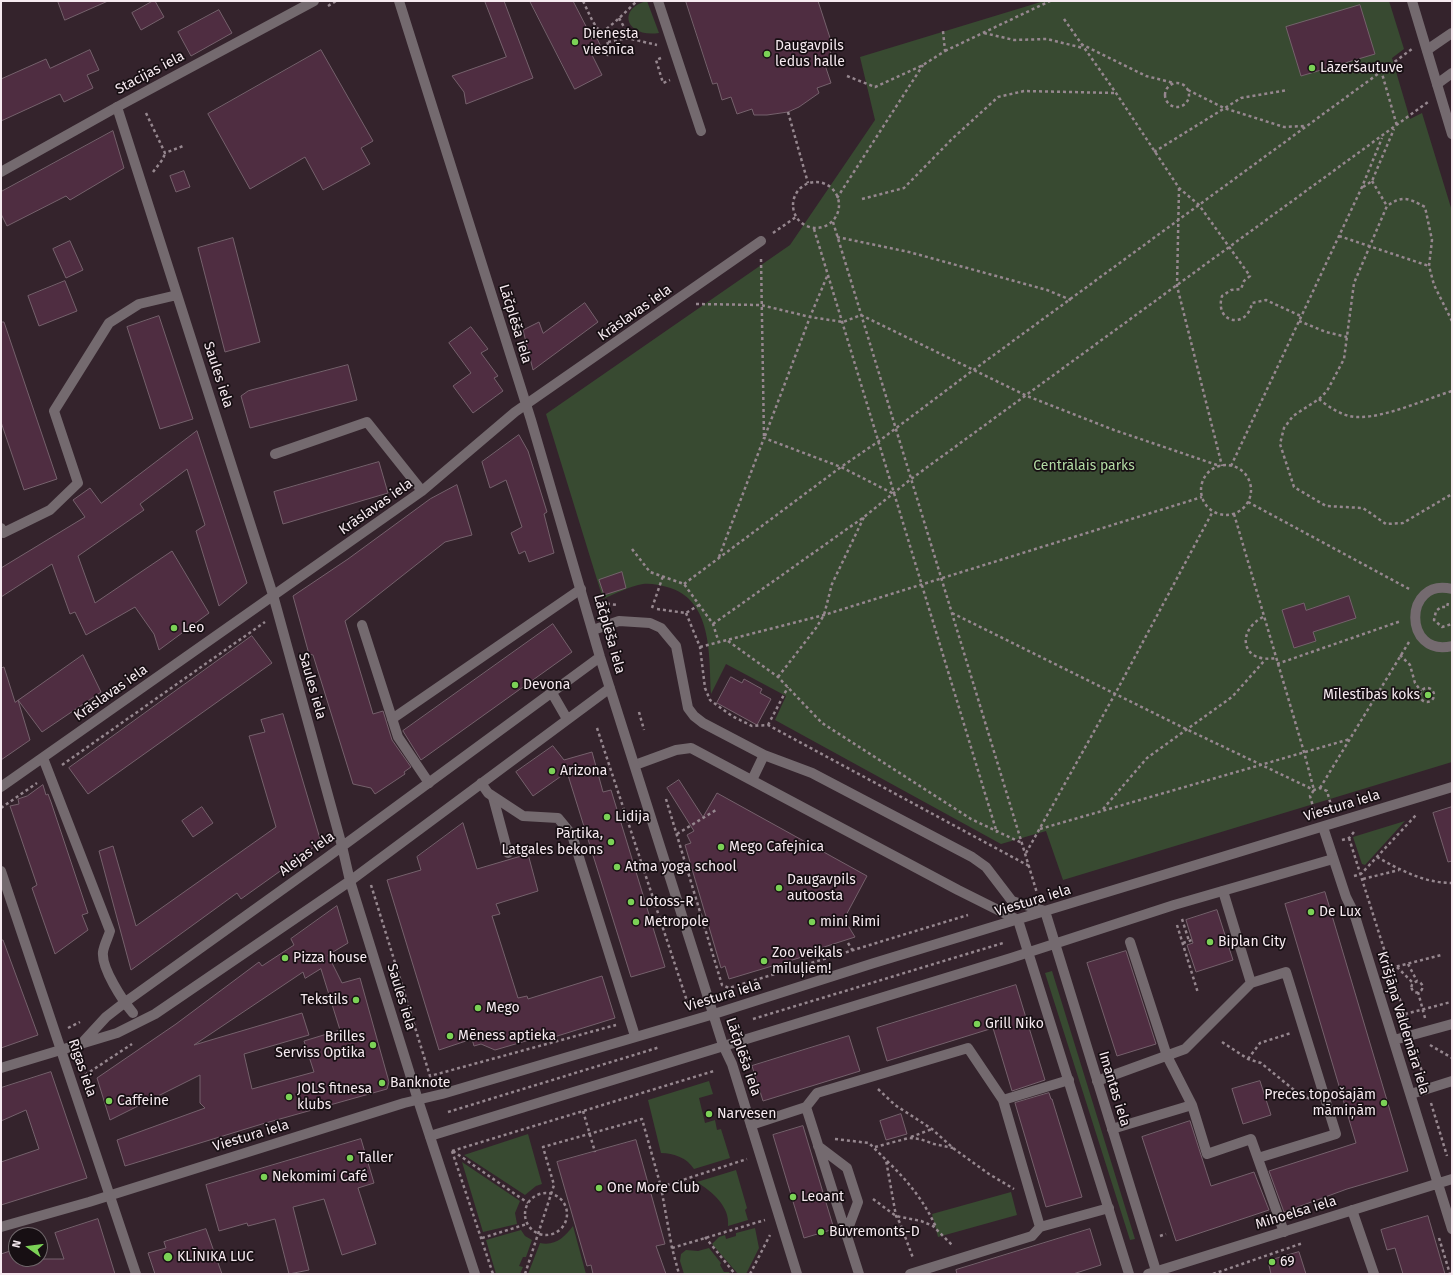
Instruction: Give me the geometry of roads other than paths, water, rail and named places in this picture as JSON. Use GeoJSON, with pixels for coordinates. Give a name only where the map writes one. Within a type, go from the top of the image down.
{"type":"FeatureCollection","features":[{"type":"Feature","properties":{"kind":"street","name":"Stacijas iela"},"geometry":{"type":"LineString","coordinates":[[1,172],[117,107],[314,1]]}},
{"type":"Feature","properties":{"kind":"street","name":"Lāčplēša iela"},"geometry":{"type":"LineString","coordinates":[[399,1],[527,406],[600,657],[723,1045],[732,1064],[797,1274]]}},
{"type":"Feature","properties":{"kind":"street"},"geometry":{"type":"LineString","coordinates":[[658,1],[700,131]]}},
{"type":"Feature","properties":{"kind":"street"},"geometry":{"type":"LineString","coordinates":[[1412,1],[1452,134]]}},
{"type":"Feature","properties":{"kind":"street"},"geometry":{"type":"LineString","coordinates":[[1427,50],[1452,32]]}},
{"type":"Feature","properties":{"kind":"street"},"geometry":{"type":"LineString","coordinates":[[1437,84],[1452,73]]}},
{"type":"Feature","properties":{"kind":"street","name":"Saules iela"},"geometry":{"type":"LineString","coordinates":[[117,107],[273,595],[342,846],[350,881],[418,1100],[475,1274]]}},
{"type":"Feature","properties":{"kind":"street","name":"Krāslavas iela"},"geometry":{"type":"LineString","coordinates":[[1,787],[422,492],[515,412],[527,406],[761,241]]}},
{"type":"Feature","properties":{"kind":"street"},"geometry":{"type":"LineString","coordinates":[[1,528],[3,533],[50,510],[78,483],[54,411],[109,323],[139,304],[177,294]]}},
{"type":"Feature","properties":{"kind":"street"},"geometry":{"type":"LineString","coordinates":[[275,454],[367,422],[422,492]]}},
{"type":"Feature","properties":{"kind":"street"},"geometry":{"type":"LineString","coordinates":[[1452,589],[1438,588],[1423,596],[1416,606],[1414,616],[1417,630],[1427,642],[1446,648],[1452,646]]}},
{"type":"Feature","properties":{"kind":"street"},"geometry":{"type":"LineString","coordinates":[[392,720],[581,589]]}},
{"type":"Feature","properties":{"kind":"street"},"geometry":{"type":"LineString","coordinates":[[593,630],[619,621],[650,623],[661,628],[676,646],[688,708],[703,724],[764,755],[812,773],[972,857],[986,867],[1012,901],[1045,911]]}},
{"type":"Feature","properties":{"kind":"street"},"geometry":{"type":"LineString","coordinates":[[362,625],[398,737],[429,783]]}},
{"type":"Feature","properties":{"kind":"street","name":"Alejas iela"},"geometry":{"type":"LineString","coordinates":[[83,1042],[106,1016],[429,783],[600,657]]}},
{"type":"Feature","properties":{"kind":"street"},"geometry":{"type":"LineString","coordinates":[[1,1068],[83,1042],[118,1033],[155,1014],[350,881],[610,688]]}},
{"type":"Feature","properties":{"kind":"street"},"geometry":{"type":"LineString","coordinates":[[552,693],[566,720]]}},
{"type":"Feature","properties":{"kind":"street"},"geometry":{"type":"LineString","coordinates":[[635,765],[676,750],[691,748],[958,890],[1018,920],[1129,1274]]}},
{"type":"Feature","properties":{"kind":"street"},"geometry":{"type":"LineString","coordinates":[[752,780],[764,755]]}},
{"type":"Feature","properties":{"kind":"street"},"geometry":{"type":"LineString","coordinates":[[43,758],[110,931],[103,953],[104,964],[124,1003],[133,1013]]}},
{"type":"Feature","properties":{"kind":"street"},"geometry":{"type":"LineString","coordinates":[[481,783],[488,793],[523,816],[558,818],[572,835],[636,1036]]}},
{"type":"Feature","properties":{"kind":"street","name":"Viestura iela"},"geometry":{"type":"LineString","coordinates":[[1,1228],[418,1100],[714,1014],[1452,787]]}},
{"type":"Feature","properties":{"kind":"street"},"geometry":{"type":"LineString","coordinates":[[493,796],[508,853]]}},
{"type":"Feature","properties":{"kind":"street","name":"Krišjāņa Valdemāra iela"},"geometry":{"type":"LineString","coordinates":[[1323,827],[1333,859],[1354,913],[1452,1229]]}},
{"type":"Feature","properties":{"kind":"street"},"geometry":{"type":"LineString","coordinates":[[430,1136],[1223,891],[1333,859]]}},
{"type":"Feature","properties":{"kind":"street","name":"Rīgas iela"},"geometry":{"type":"LineString","coordinates":[[1,871],[62,1049],[136,1274]]}},
{"type":"Feature","properties":{"kind":"street"},"geometry":{"type":"LineString","coordinates":[[1223,891],[1252,983]]}},
{"type":"Feature","properties":{"kind":"street","name":"Imantas iela"},"geometry":{"type":"LineString","coordinates":[[1045,911],[1112,1129],[1154,1273]]}},
{"type":"Feature","properties":{"kind":"street"},"geometry":{"type":"LineString","coordinates":[[1130,942],[1167,1056],[1192,1105],[1207,1154],[1251,1138],[1284,1232]]}},
{"type":"Feature","properties":{"kind":"street"},"geometry":{"type":"LineString","coordinates":[[1097,1081],[1185,1049],[1252,983],[1286,972],[1336,1134],[1258,1158]]}},
{"type":"Feature","properties":{"kind":"street"},"geometry":{"type":"LineString","coordinates":[[1394,1040],[1452,1024]]}},
{"type":"Feature","properties":{"kind":"street"},"geometry":{"type":"LineString","coordinates":[[751,1124],[806,1107],[817,1093],[968,1048],[1003,1100],[1040,1227]]}},
{"type":"Feature","properties":{"kind":"street"},"geometry":{"type":"LineString","coordinates":[[1003,1100],[1069,1080]]}},
{"type":"Feature","properties":{"kind":"street"},"geometry":{"type":"LineString","coordinates":[[1411,1094],[1452,1081]]}},
{"type":"Feature","properties":{"kind":"street"},"geometry":{"type":"LineString","coordinates":[[1112,1129],[1192,1105]]}},
{"type":"Feature","properties":{"kind":"street"},"geometry":{"type":"LineString","coordinates":[[806,1107],[858,1274]]}},
{"type":"Feature","properties":{"kind":"street"},"geometry":{"type":"LineString","coordinates":[[817,1142],[847,1168],[858,1202],[846,1234]]}},
{"type":"Feature","properties":{"kind":"street","name":"Mihoelsa iela"},"geometry":{"type":"LineString","coordinates":[[1154,1273],[1452,1179]]}},
{"type":"Feature","properties":{"kind":"street"},"geometry":{"type":"LineString","coordinates":[[910,1274],[1032,1236],[1040,1227],[1108,1208]]}},
{"type":"Feature","properties":{"kind":"street"},"geometry":{"type":"LineString","coordinates":[[1352,1210],[1374,1274]]}},
{"type":"Feature","properties":{"kind":"place","name":"Dienesta viesnīca"},"geometry":{"type":"Point","coordinates":[575,42]}},
{"type":"Feature","properties":{"kind":"place","name":"Daugavpils ledus halle"},"geometry":{"type":"Point","coordinates":[767,54]}},
{"type":"Feature","properties":{"kind":"place","name":"Lāzeršautuve"},"geometry":{"type":"Point","coordinates":[1312,68]}},
{"type":"Feature","properties":{"kind":"place","name":"Leo"},"geometry":{"type":"Point","coordinates":[174,628]}},
{"type":"Feature","properties":{"kind":"place","name":"Devona"},"geometry":{"type":"Point","coordinates":[515,685]}},
{"type":"Feature","properties":{"kind":"place","name":"Mīlestības koks"},"geometry":{"type":"Point","coordinates":[1428,695]}},
{"type":"Feature","properties":{"kind":"place","name":"Arizona"},"geometry":{"type":"Point","coordinates":[552,771]}},
{"type":"Feature","properties":{"kind":"place","name":"Lidija"},"geometry":{"type":"Point","coordinates":[607,817]}},
{"type":"Feature","properties":{"kind":"place","name":"Pārtika, Latgales bekons"},"geometry":{"type":"Point","coordinates":[611,842]}},
{"type":"Feature","properties":{"kind":"place","name":"Mego Cafejnica"},"geometry":{"type":"Point","coordinates":[721,847]}},
{"type":"Feature","properties":{"kind":"place","name":"Atma yoga school"},"geometry":{"type":"Point","coordinates":[617,867]}},
{"type":"Feature","properties":{"kind":"place","name":"Daugavpils autoosta"},"geometry":{"type":"Point","coordinates":[779,888]}},
{"type":"Feature","properties":{"kind":"place","name":"Lotoss-R"},"geometry":{"type":"Point","coordinates":[631,902]}},
{"type":"Feature","properties":{"kind":"place","name":"De Lux"},"geometry":{"type":"Point","coordinates":[1311,912]}},
{"type":"Feature","properties":{"kind":"place","name":"Metropole"},"geometry":{"type":"Point","coordinates":[636,922]}},
{"type":"Feature","properties":{"kind":"place","name":"mini Rimi"},"geometry":{"type":"Point","coordinates":[812,922]}},
{"type":"Feature","properties":{"kind":"place","name":"Biplan City"},"geometry":{"type":"Point","coordinates":[1210,942]}},
{"type":"Feature","properties":{"kind":"place","name":"Pizza house"},"geometry":{"type":"Point","coordinates":[285,958]}},
{"type":"Feature","properties":{"kind":"place","name":"Zoo veikals mīluļiem!"},"geometry":{"type":"Point","coordinates":[764,961]}},
{"type":"Feature","properties":{"kind":"place","name":"Tekstils"},"geometry":{"type":"Point","coordinates":[356,1000]}},
{"type":"Feature","properties":{"kind":"place","name":"Mego"},"geometry":{"type":"Point","coordinates":[478,1008]}},
{"type":"Feature","properties":{"kind":"place","name":"Grill Niko"},"geometry":{"type":"Point","coordinates":[977,1024]}},
{"type":"Feature","properties":{"kind":"place","name":"Mēness aptieka"},"geometry":{"type":"Point","coordinates":[450,1036]}},
{"type":"Feature","properties":{"kind":"place","name":"Brilles Serviss Optika"},"geometry":{"type":"Point","coordinates":[373,1045]}},
{"type":"Feature","properties":{"kind":"place","name":"Banknote"},"geometry":{"type":"Point","coordinates":[382,1083]}},
{"type":"Feature","properties":{"kind":"place","name":"JOLS fitnesa klubs"},"geometry":{"type":"Point","coordinates":[289,1097]}},
{"type":"Feature","properties":{"kind":"place","name":"Caffeine"},"geometry":{"type":"Point","coordinates":[109,1101]}},
{"type":"Feature","properties":{"kind":"place","name":"Preces topošajām māmiņām"},"geometry":{"type":"Point","coordinates":[1384,1103]}},
{"type":"Feature","properties":{"kind":"place","name":"Narvesen"},"geometry":{"type":"Point","coordinates":[709,1114]}},
{"type":"Feature","properties":{"kind":"place","name":"Taller"},"geometry":{"type":"Point","coordinates":[350,1158]}},
{"type":"Feature","properties":{"kind":"place","name":"Nekomimi Café"},"geometry":{"type":"Point","coordinates":[264,1177]}},
{"type":"Feature","properties":{"kind":"place","name":"One More Club"},"geometry":{"type":"Point","coordinates":[599,1188]}},
{"type":"Feature","properties":{"kind":"place","name":"Leoant"},"geometry":{"type":"Point","coordinates":[793,1197]}},
{"type":"Feature","properties":{"kind":"place","name":"Būvremonts-D"},"geometry":{"type":"Point","coordinates":[821,1232]}},
{"type":"Feature","properties":{"kind":"place","name":"KLĪNIKA LUC"},"geometry":{"type":"Point","coordinates":[168,1257]}},
{"type":"Feature","properties":{"kind":"place","name":"69"},"geometry":{"type":"Point","coordinates":[1272,1262]}},
{"type":"Feature","properties":{"kind":"park label","name":"Centrālais parks"},"geometry":{"type":"Point","coordinates":[1084,466]}}]}
